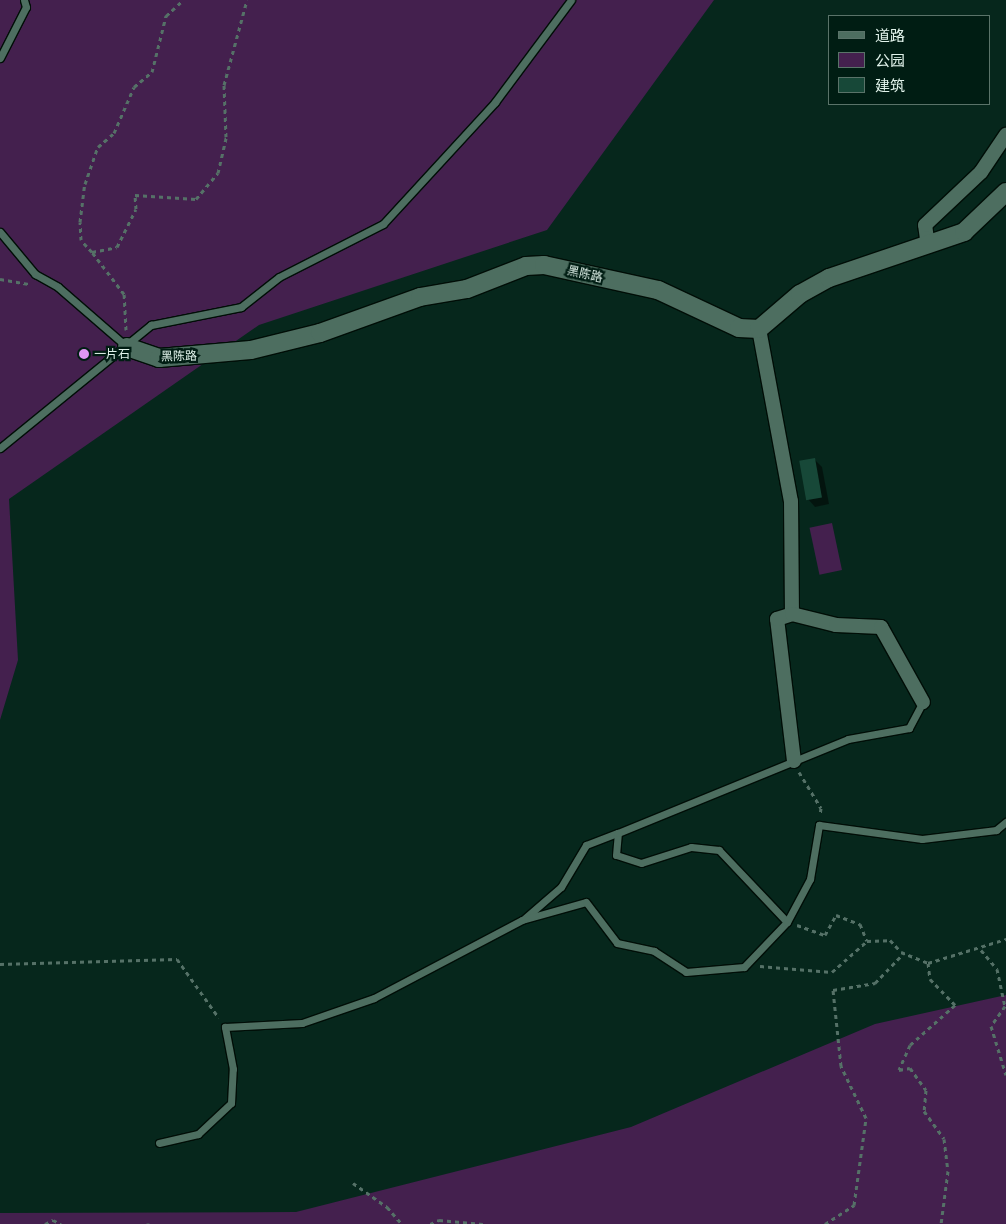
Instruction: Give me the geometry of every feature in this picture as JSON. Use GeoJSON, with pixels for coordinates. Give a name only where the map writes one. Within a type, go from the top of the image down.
{"type":"FeatureCollection","features":[{"type":"Feature","properties":{"kind":"street"},"geometry":{"type":"LineString","coordinates":[[928,246],[925,225],[980,172],[1006,136]]}},
{"type":"Feature","properties":{"kind":"street"},"geometry":{"type":"LineString","coordinates":[[792,614],[791,501],[759,330],[800,294],[829,278],[928,246],[964,232],[1006,192]]}},
{"type":"Feature","properties":{"kind":"street","name":"黑陈路"},"geometry":{"type":"LineString","coordinates":[[128,347],[159,358],[251,350],[320,333],[420,297],[467,288],[526,266],[544,265],[658,290],[739,328],[759,330]]}},
{"type":"Feature","properties":{"kind":"street"},"geometry":{"type":"LineString","coordinates":[[794,761],[778,619],[792,614],[836,625],[881,626],[923,702]]}},
{"type":"Feature","properties":{"kind":"lane"},"geometry":{"type":"LineString","coordinates":[[0,58],[26,7],[24,0]]}},
{"type":"Feature","properties":{"kind":"lane"},"geometry":{"type":"LineString","coordinates":[[0,448],[128,347],[151,325],[241,307],[279,277],[383,224],[495,102],[571,0]]}},
{"type":"Feature","properties":{"kind":"lane"},"geometry":{"type":"LineString","coordinates":[[0,232],[35,274],[58,287],[128,347]]}},
{"type":"Feature","properties":{"kind":"lane"},"geometry":{"type":"LineString","coordinates":[[522,920],[561,887],[586,845],[848,739],[909,728],[923,702]]}},
{"type":"Feature","properties":{"kind":"lane"},"geometry":{"type":"LineString","coordinates":[[159,1143],[198,1134],[232,1103],[233,1069],[225,1027],[302,1022],[374,998],[522,920],[586,902],[617,943],[654,951],[686,972],[744,967],[787,922],[810,879],[819,825],[922,839],[996,830],[1006,822]]}},
{"type":"Feature","properties":{"kind":"lane"},"geometry":{"type":"LineString","coordinates":[[618,833],[616,855],[640,863],[692,847],[719,850],[787,922]]}},
{"type":"Feature","properties":{"kind":"path"},"geometry":{"type":"LineString","coordinates":[[128,347],[124,294],[81,240],[80,222],[85,184],[98,147],[114,134],[134,87],[152,72],[166,16],[183,0]]}},
{"type":"Feature","properties":{"kind":"path"},"geometry":{"type":"LineString","coordinates":[[92,252],[118,247],[136,209],[135,194],[196,199],[218,173],[226,137],[224,85],[247,0]]}},
{"type":"Feature","properties":{"kind":"path"},"geometry":{"type":"LineString","coordinates":[[794,761],[821,808],[819,825]]}},
{"type":"Feature","properties":{"kind":"path"},"geometry":{"type":"LineString","coordinates":[[787,922],[825,935],[836,915],[860,924],[867,941]]}},
{"type":"Feature","properties":{"kind":"path"},"geometry":{"type":"LineString","coordinates":[[744,967],[832,972],[867,941],[890,940],[904,953],[928,963],[980,949],[1006,939]]}},
{"type":"Feature","properties":{"kind":"path"},"geometry":{"type":"LineString","coordinates":[[980,949],[997,969],[1005,1006],[991,1026],[1006,1075]]}},
{"type":"Feature","properties":{"kind":"path"},"geometry":{"type":"LineString","coordinates":[[824,1224],[854,1205],[865,1127],[841,1066],[833,990],[875,983],[904,953]]}},
{"type":"Feature","properties":{"kind":"path"},"geometry":{"type":"LineString","coordinates":[[0,964],[177,959],[225,1027]]}},
{"type":"Feature","properties":{"kind":"path"},"geometry":{"type":"LineString","coordinates":[[928,963],[930,979],[956,1005],[910,1044],[899,1070],[910,1068],[926,1090],[924,1111],[944,1139],[948,1171],[941,1224]]}},
{"type":"Feature","properties":{"kind":"path"},"geometry":{"type":"LineString","coordinates":[[353,1183],[387,1207],[402,1224]]}},
{"type":"Feature","properties":{"kind":"path"},"geometry":{"type":"LineString","coordinates":[[45,1224],[53,1220],[61,1224]]}},
{"type":"Feature","properties":{"kind":"path"},"geometry":{"type":"LineString","coordinates":[[430,1224],[439,1220],[483,1224]]}},
{"type":"Feature","properties":{"kind":"green space"},"geometry":{"type":"Polygon","coordinates":[[[0,0],[714,0],[547,230],[259,325],[9,499],[18,660],[0,720],[0,0]]]}},
{"type":"Feature","properties":{"kind":"green space"},"geometry":{"type":"Polygon","coordinates":[[[832,523],[842,570],[819,575],[810,528],[832,523]]]}},
{"type":"Feature","properties":{"kind":"green space"},"geometry":{"type":"Polygon","coordinates":[[[1006,995],[1006,1224],[0,1224],[0,1213],[296,1212],[631,1127],[875,1024],[1006,995]]]}},
{"type":"Feature","properties":{"kind":"building"},"geometry":{"type":"Polygon","coordinates":[[[815,458],[822,497],[806,500],[799,461],[815,458]]]}},
{"type":"Feature","properties":{"kind":"place","name":"一片石"},"geometry":{"type":"Point","coordinates":[84,354]}}]}
